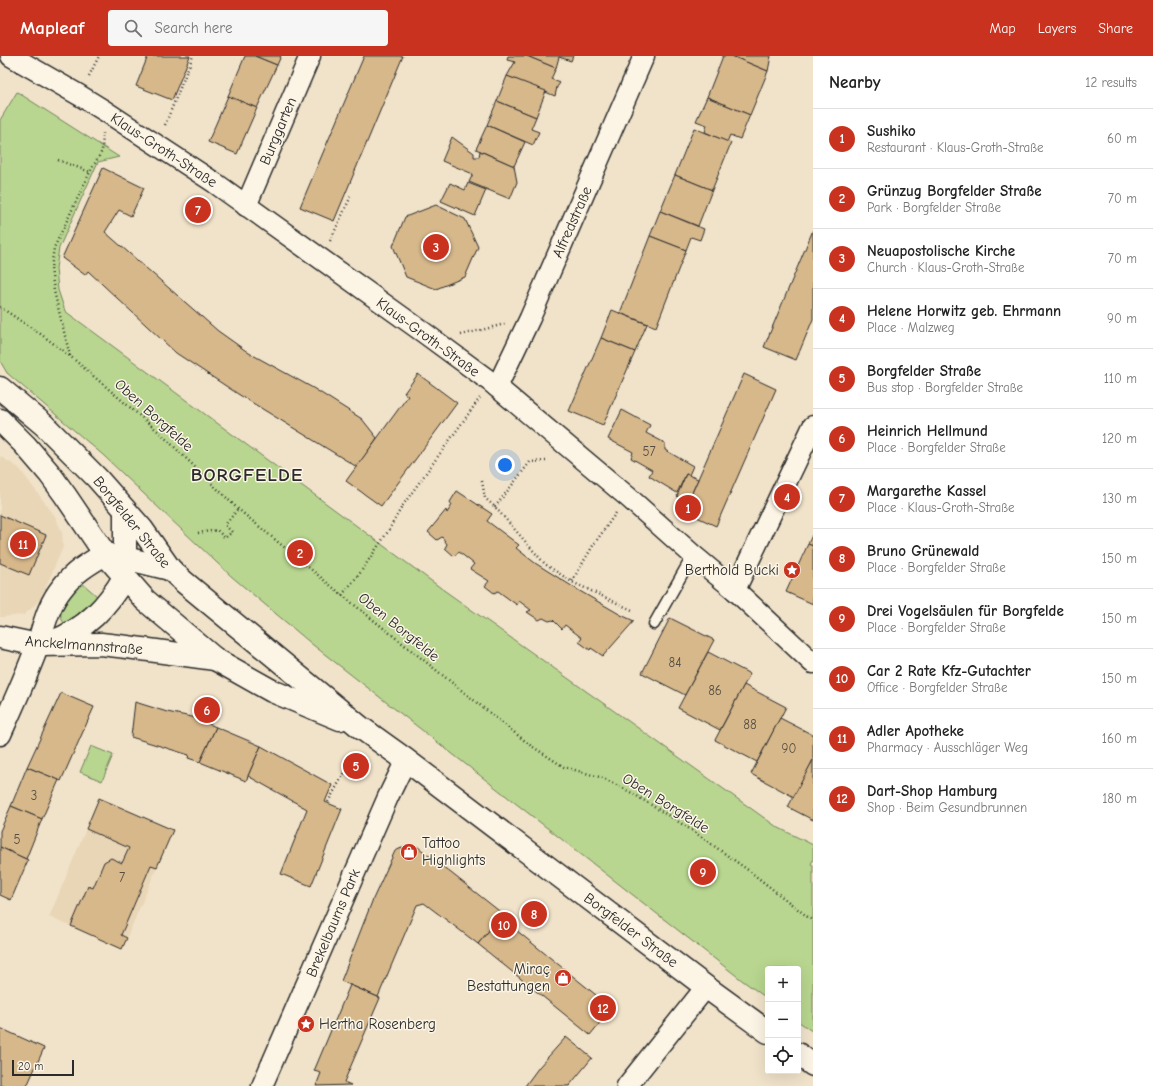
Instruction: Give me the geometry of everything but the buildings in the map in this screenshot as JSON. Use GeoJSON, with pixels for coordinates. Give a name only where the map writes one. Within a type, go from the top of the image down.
{"type":"FeatureCollection","features":[{"type":"Feature","properties":{"kind":"main road","name":"Borgfelder Straße"},"geometry":{"type":"LineString","coordinates":[[0,388],[44,426],[97,478],[142,529],[170,569],[184,582],[360,727],[765,1030]]}},
{"type":"Feature","properties":{"kind":"main road","name":"Borgfelder Straße"},"geometry":{"type":"LineString","coordinates":[[0,420],[49,473],[145,600],[215,660],[272,691],[360,727]]}},
{"type":"Feature","properties":{"kind":"main road"},"geometry":{"type":"LineString","coordinates":[[38,645],[48,643],[73,632],[92,619],[104,607],[115,592],[125,510]]}},
{"type":"Feature","properties":{"kind":"main road"},"geometry":{"type":"LineString","coordinates":[[0,734],[19,693],[38,645],[53,600],[74,575],[82,568],[118,563],[170,569]]}},
{"type":"Feature","properties":{"kind":"main road","name":"Anckelmannstraße"},"geometry":{"type":"LineString","coordinates":[[0,637],[38,645],[101,644],[215,660]]}},
{"type":"Feature","properties":{"kind":"main road"},"geometry":{"type":"LineString","coordinates":[[801,1056],[813,1065]]}},
{"type":"Feature","properties":{"kind":"street","name":"Klaus-Groth-Straße"},"geometry":{"type":"LineString","coordinates":[[10,56],[79,95],[215,182],[494,385],[628,497],[735,590],[813,662]]}},
{"type":"Feature","properties":{"kind":"street","name":"Burggarten"},"geometry":{"type":"LineString","coordinates":[[246,206],[310,56]]}},
{"type":"Feature","properties":{"kind":"street","name":"Alfredstraße"},"geometry":{"type":"LineString","coordinates":[[494,385],[530,318],[644,56]]}},
{"type":"Feature","properties":{"kind":"street"},"geometry":{"type":"LineString","coordinates":[[735,590],[813,426]]}},
{"type":"Feature","properties":{"kind":"street","name":"Brekelbaums Park"},"geometry":{"type":"LineString","coordinates":[[262,1086],[388,797],[406,760]]}},
{"type":"Feature","properties":{"kind":"street"},"geometry":{"type":"LineString","coordinates":[[627,1086],[706,987]]}},
{"type":"Feature","properties":{"kind":"lane"},"geometry":{"type":"LineString","coordinates":[[654,624],[693,555]]}},
{"type":"Feature","properties":{"kind":"path"},"geometry":{"type":"LineString","coordinates":[[157,144],[194,56]]}},
{"type":"Feature","properties":{"kind":"path"},"geometry":{"type":"LineString","coordinates":[[70,356],[54,291],[51,268],[54,248],[90,172],[102,151],[105,111]]}},
{"type":"Feature","properties":{"kind":"path"},"geometry":{"type":"LineString","coordinates":[[58,160],[90,172]]}},
{"type":"Feature","properties":{"kind":"path"},"geometry":{"type":"LineString","coordinates":[[322,260],[352,194]]}},
{"type":"Feature","properties":{"kind":"path","name":"Oben Borgfelde"},"geometry":{"type":"LineString","coordinates":[[0,308],[42,335],[70,356],[160,433],[238,509],[342,596],[530,745],[564,767],[603,778],[632,793],[690,829],[748,870],[813,921]]}},
{"type":"Feature","properties":{"kind":"path"},"geometry":{"type":"LineString","coordinates":[[436,342],[530,318]]}},
{"type":"Feature","properties":{"kind":"path"},"geometry":{"type":"LineString","coordinates":[[342,596],[379,545],[403,505],[494,385]]}},
{"type":"Feature","properties":{"kind":"path"},"geometry":{"type":"LineString","coordinates":[[495,507],[530,462],[546,461]]}},
{"type":"Feature","properties":{"kind":"path"},"geometry":{"type":"LineString","coordinates":[[482,482],[484,497],[495,507],[544,564],[572,582],[632,610]]}},
{"type":"Feature","properties":{"kind":"path"},"geometry":{"type":"LineString","coordinates":[[572,582],[592,543],[628,497]]}},
{"type":"Feature","properties":{"kind":"path"},"geometry":{"type":"LineString","coordinates":[[198,533],[218,530],[225,538],[232,532],[225,525],[238,509]]}},
{"type":"Feature","properties":{"kind":"path"},"geometry":{"type":"LineString","coordinates":[[328,802],[347,768]]}},
{"type":"Feature","properties":{"kind":"shaded area"},"geometry":{"type":"Polygon","coordinates":[[[0,456],[19,468],[55,516],[62,532],[63,547],[41,598],[35,605],[24,615],[2,617],[0,617],[0,456]]]}},
{"type":"Feature","properties":{"kind":"shaded area"},"geometry":{"type":"Polygon","coordinates":[[[99,798],[173,830],[122,949],[49,917],[99,798]]]}},
{"type":"Feature","properties":{"kind":"green space"},"geometry":{"type":"Polygon","coordinates":[[[17,92],[119,157],[98,162],[59,248],[56,268],[58,290],[65,311],[445,591],[777,827],[813,845],[813,860],[811,864],[813,865],[813,1032],[801,1023],[801,966],[765,966],[765,997],[743,981],[313,645],[231,576],[103,455],[7,373],[0,361],[0,120],[17,92]]]}},
{"type":"Feature","properties":{"kind":"green space"},"geometry":{"type":"Polygon","coordinates":[[[82,583],[97,596],[87,610],[65,624],[62,619],[62,607],[73,591],[82,583]]]}},
{"type":"Feature","properties":{"kind":"green space"},"geometry":{"type":"Polygon","coordinates":[[[91,746],[113,755],[102,781],[80,772],[91,746]]]}},
{"type":"Feature","properties":{"kind":"place","name":"Margarethe Kassel"},"geometry":{"type":"Point","coordinates":[198,210]}},
{"type":"Feature","properties":{"kind":"place","name":"Neuapostolische Kirche"},"geometry":{"type":"Point","coordinates":[436,247]}},
{"type":"Feature","properties":{"kind":"place","name":"Helene Horwitz geb. Ehrmann"},"geometry":{"type":"Point","coordinates":[787,497]}},
{"type":"Feature","properties":{"kind":"place","name":"Sushiko"},"geometry":{"type":"Point","coordinates":[688,508]}},
{"type":"Feature","properties":{"kind":"place","name":"Adler Apotheke"},"geometry":{"type":"Point","coordinates":[23,544]}},
{"type":"Feature","properties":{"kind":"place","name":"Grünzug Borgfelder Straße"},"geometry":{"type":"Point","coordinates":[300,553]}},
{"type":"Feature","properties":{"kind":"place","name":"Berthold Bucki"},"geometry":{"type":"Point","coordinates":[792,570]}},
{"type":"Feature","properties":{"kind":"place","name":"Heinrich Hellmund"},"geometry":{"type":"Point","coordinates":[207,710]}},
{"type":"Feature","properties":{"kind":"place","name":"Borgfelder Straße"},"geometry":{"type":"Point","coordinates":[356,766]}},
{"type":"Feature","properties":{"kind":"place","name":"Tattoo Highlights"},"geometry":{"type":"Point","coordinates":[409,852]}},
{"type":"Feature","properties":{"kind":"place","name":"Drei Vogelsäulen für Borgfelde"},"geometry":{"type":"Point","coordinates":[703,872]}},
{"type":"Feature","properties":{"kind":"place","name":"Bruno Grünewald"},"geometry":{"type":"Point","coordinates":[534,914]}},
{"type":"Feature","properties":{"kind":"place","name":"Car 2 Rate Kfz-Gutachter"},"geometry":{"type":"Point","coordinates":[504,925]}},
{"type":"Feature","properties":{"kind":"place","name":"Miraç Bestattungen"},"geometry":{"type":"Point","coordinates":[563,978]}},
{"type":"Feature","properties":{"kind":"place","name":"Dart-Shop Hamburg"},"geometry":{"type":"Point","coordinates":[603,1008]}},
{"type":"Feature","properties":{"kind":"place","name":"Hertha Rosenberg"},"geometry":{"type":"Point","coordinates":[306,1024]}},
{"type":"Feature","properties":{"kind":"district","name":"BORGFELDE"},"geometry":{"type":"Point","coordinates":[247,475]}}]}
